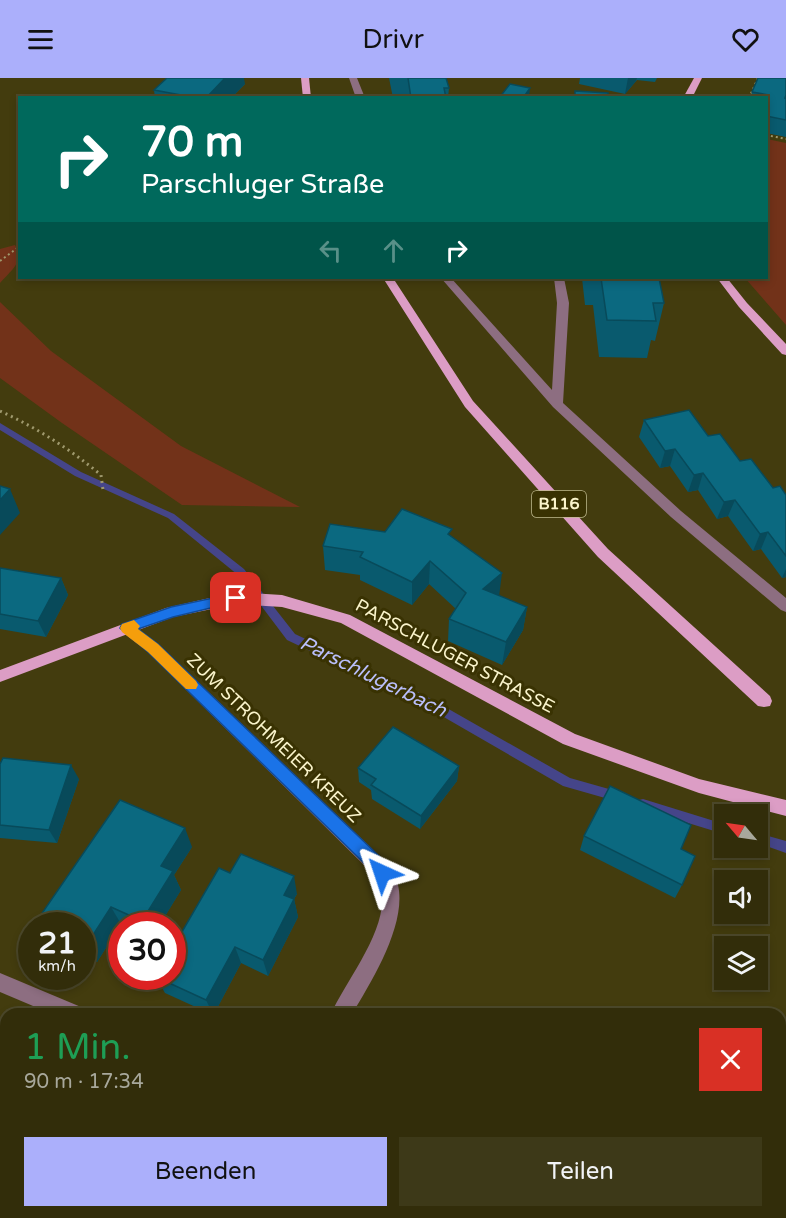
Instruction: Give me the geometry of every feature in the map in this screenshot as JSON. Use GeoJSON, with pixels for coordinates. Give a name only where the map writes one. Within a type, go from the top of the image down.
{"type":"FeatureCollection","features":[{"type":"Feature","properties":{"kind":"main road"},"geometry":{"type":"LineString","coordinates":[[305,78],[307,96]]}},
{"type":"Feature","properties":{"kind":"main road"},"geometry":{"type":"LineString","coordinates":[[688,96],[698,78]]}},
{"type":"Feature","properties":{"kind":"main road","name":"B116"},"geometry":{"type":"LineString","coordinates":[[389,279],[469,404],[603,553],[764,701]]}},
{"type":"Feature","properties":{"kind":"main road"},"geometry":{"type":"LineString","coordinates":[[723,279],[743,305],[786,351]]}},
{"type":"Feature","properties":{"kind":"main road","name":"PARSCHLUGER STRASSE"},"geometry":{"type":"LineString","coordinates":[[0,676],[171,612],[236,598],[282,601],[345,620],[569,739],[699,786],[786,808]]}},
{"type":"Feature","properties":{"kind":"street"},"geometry":{"type":"LineString","coordinates":[[353,78],[360,96]]}},
{"type":"Feature","properties":{"kind":"street"},"geometry":{"type":"LineString","coordinates":[[447,279],[557,404],[676,514],[786,606]]}},
{"type":"Feature","properties":{"kind":"street"},"geometry":{"type":"LineString","coordinates":[[557,404],[563,303],[559,279]]}},
{"type":"Feature","properties":{"kind":"street","name":"ZUM STROHMEIER KREUZ"},"geometry":{"type":"LineString","coordinates":[[127,628],[153,648],[374,862],[389,883],[391,904],[370,965],[345,1008]]}},
{"type":"Feature","properties":{"kind":"street"},"geometry":{"type":"LineString","coordinates":[[0,982],[60,1008]]}},
{"type":"Feature","properties":{"kind":"path"},"geometry":{"type":"LineString","coordinates":[[751,96],[758,78]]}},
{"type":"Feature","properties":{"kind":"path"},"geometry":{"type":"LineString","coordinates":[[768,135],[785,138]]}},
{"type":"Feature","properties":{"kind":"path"},"geometry":{"type":"LineString","coordinates":[[0,261],[18,248]]}},
{"type":"Feature","properties":{"kind":"path"},"geometry":{"type":"LineString","coordinates":[[0,411],[70,449],[101,475],[103,490]]}},
{"type":"Feature","properties":{"kind":"shaded area"},"geometry":{"type":"Polygon","coordinates":[[[768,139],[786,143],[786,325],[746,279],[768,279],[768,139]]]}},
{"type":"Feature","properties":{"kind":"shaded area"},"geometry":{"type":"Polygon","coordinates":[[[15,245],[18,251],[18,261],[0,283],[0,249],[15,245]]]}},
{"type":"Feature","properties":{"kind":"shaded area"},"geometry":{"type":"Polygon","coordinates":[[[0,302],[51,351],[181,446],[300,507],[182,505],[62,423],[0,378],[0,302]]]}},
{"type":"Feature","properties":{"kind":"building"},"geometry":{"type":"Polygon","coordinates":[[[167,78],[225,78],[208,96],[186,96],[154,90],[167,78]]]}},
{"type":"Feature","properties":{"kind":"building"},"geometry":{"type":"Polygon","coordinates":[[[408,78],[446,78],[449,88],[444,88],[446,96],[411,96],[408,78]]]}},
{"type":"Feature","properties":{"kind":"building"},"geometry":{"type":"Polygon","coordinates":[[[758,78],[786,78],[786,120],[768,116],[769,95],[752,92],[758,78]]]}},
{"type":"Feature","properties":{"kind":"building"},"geometry":{"type":"Polygon","coordinates":[[[510,84],[530,88],[524,96],[501,96],[510,84]]]}},
{"type":"Feature","properties":{"kind":"building"},"geometry":{"type":"Polygon","coordinates":[[[575,91],[608,93],[608,96],[575,96],[575,91]]]}},
{"type":"Feature","properties":{"kind":"building"},"geometry":{"type":"Polygon","coordinates":[[[601,279],[659,279],[664,303],[653,303],[656,321],[607,320],[601,279]]]}},
{"type":"Feature","properties":{"kind":"building"},"geometry":{"type":"Polygon","coordinates":[[[689,410],[708,436],[720,434],[740,461],[751,459],[773,488],[780,486],[786,495],[786,556],[768,532],[760,534],[735,500],[724,502],[703,473],[694,475],[675,449],[665,451],[644,420],[689,410]]]}},
{"type":"Feature","properties":{"kind":"building"},"geometry":{"type":"Polygon","coordinates":[[[0,486],[10,489],[0,500],[0,486]]]}},
{"type":"Feature","properties":{"kind":"building"},"geometry":{"type":"Polygon","coordinates":[[[402,509],[452,529],[448,534],[502,573],[483,589],[527,607],[506,642],[449,619],[466,593],[430,561],[412,582],[360,557],[363,552],[323,546],[330,524],[385,532],[402,509]]]}},
{"type":"Feature","properties":{"kind":"building"},"geometry":{"type":"Polygon","coordinates":[[[0,568],[61,578],[38,621],[0,614],[0,568]]]}},
{"type":"Feature","properties":{"kind":"building"},"geometry":{"type":"Polygon","coordinates":[[[393,727],[459,766],[421,816],[371,785],[376,779],[358,768],[393,727]]]}},
{"type":"Feature","properties":{"kind":"building"},"geometry":{"type":"Polygon","coordinates":[[[3,758],[71,765],[49,830],[0,825],[0,764],[3,758]]]}},
{"type":"Feature","properties":{"kind":"building"},"geometry":{"type":"Polygon","coordinates":[[[610,786],[691,825],[681,849],[695,856],[682,885],[584,836],[610,786]]]}},
{"type":"Feature","properties":{"kind":"building"},"geometry":{"type":"Polygon","coordinates":[[[120,800],[185,828],[161,866],[173,871],[148,912],[122,912],[111,907],[96,930],[96,912],[43,912],[120,800]]]}},
{"type":"Feature","properties":{"kind":"building"},"geometry":{"type":"Polygon","coordinates":[[[241,854],[294,876],[284,895],[294,899],[263,960],[235,947],[206,1000],[184,990],[186,925],[219,868],[230,873],[241,854]]]}},
{"type":"Feature","properties":{"kind":"waterway","name":"Parschlugerbach"},"geometry":{"type":"LineString","coordinates":[[0,426],[78,474],[171,516],[241,572],[291,637],[420,698],[567,782],[619,797]]}},
{"type":"Feature","properties":{"kind":"waterway","name":"Parschlugerbach"},"geometry":{"type":"LineString","coordinates":[[643,804],[714,826]]}},
{"type":"Feature","properties":{"kind":"waterway","name":"Parschlugerbach"},"geometry":{"type":"LineString","coordinates":[[768,841],[786,847]]}},
{"type":"Feature","properties":{"kind":"slow traffic"},"geometry":{"type":"LineString","coordinates":[[134,626],[127,628],[153,648],[191,685]]}},
{"type":"Feature","properties":{"kind":"route"},"geometry":{"type":"LineString","coordinates":[[236,598],[171,612],[127,628],[153,648],[374,862],[382,873]]}}]}
